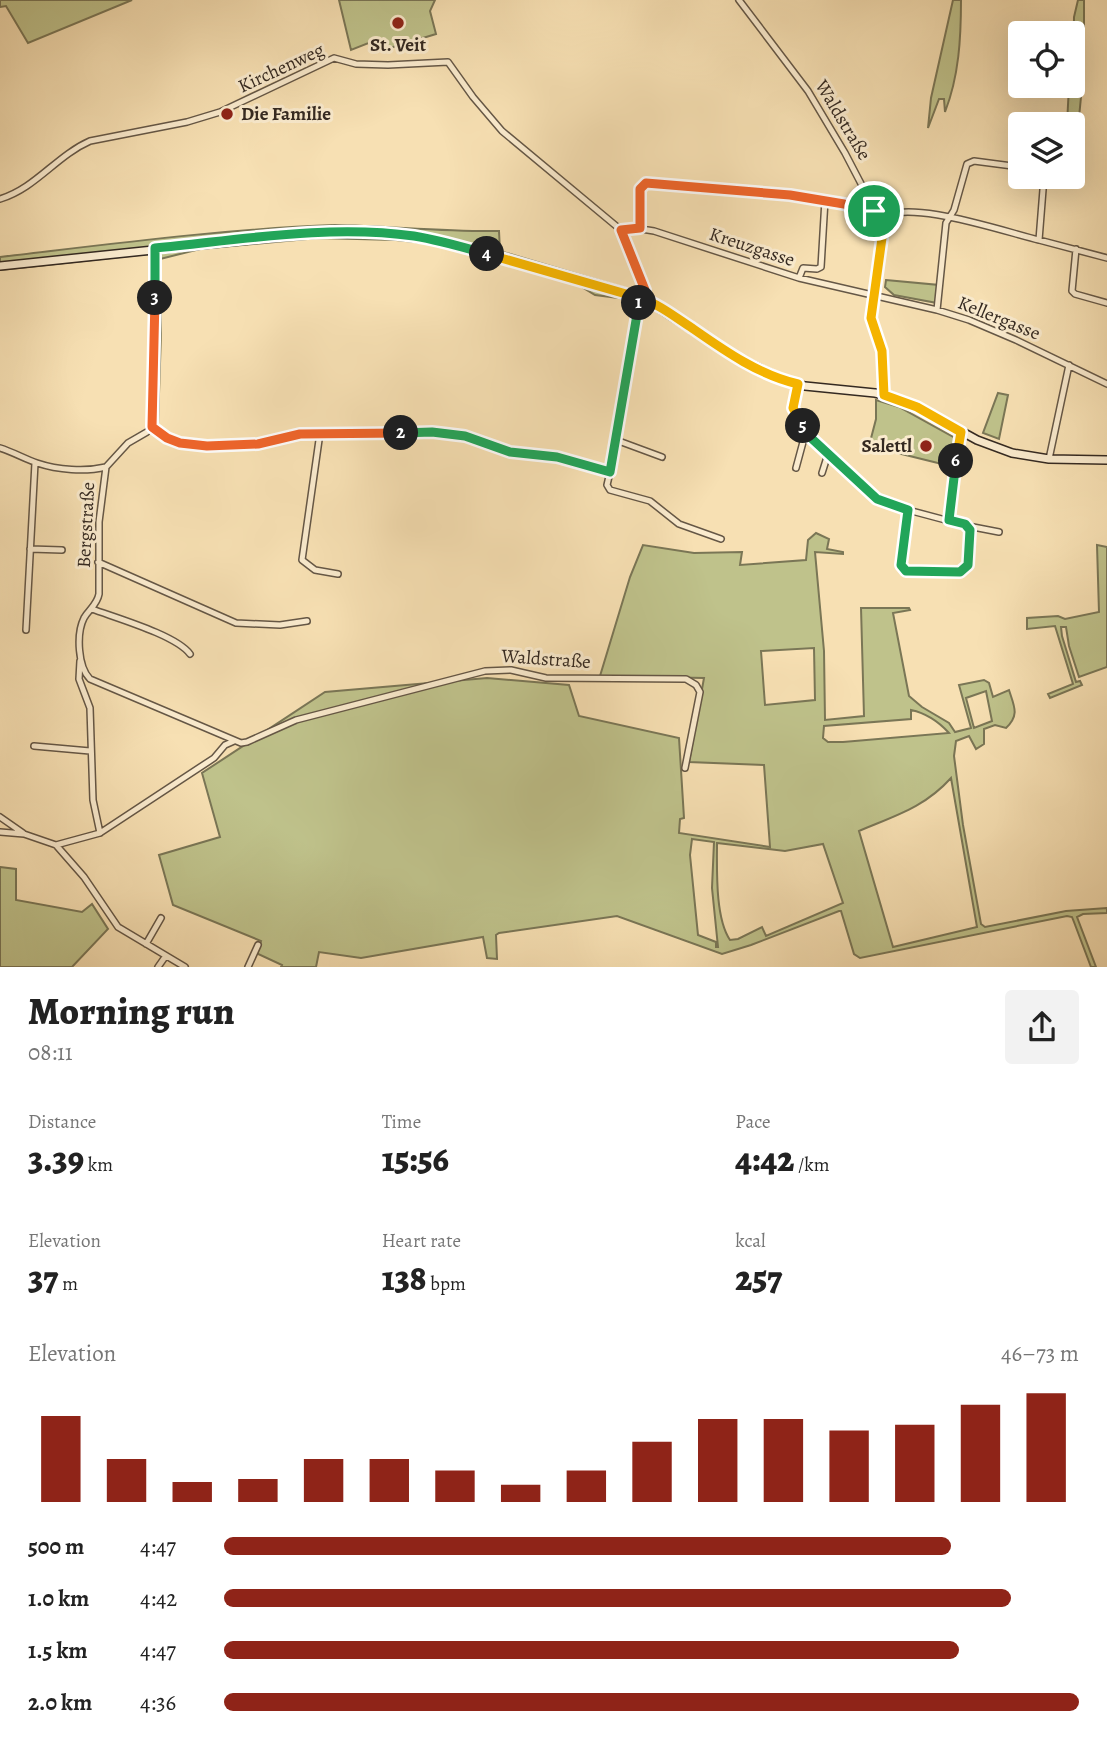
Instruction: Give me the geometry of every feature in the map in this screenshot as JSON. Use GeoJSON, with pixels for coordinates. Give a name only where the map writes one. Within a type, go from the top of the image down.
{"type":"FeatureCollection","features":[{"type":"Feature","properties":{"kind":"main road"},"geometry":{"type":"LineString","coordinates":[[0,266],[155,248],[317,234],[411,236],[496,256],[643,298],[731,355],[773,375],[798,384],[884,395],[917,407],[961,432],[1003,450],[1049,459],[1107,460]]}},
{"type":"Feature","properties":{"kind":"street","name":"Waldstraße"},"geometry":{"type":"LineString","coordinates":[[739,0],[808,91],[880,220]]}},
{"type":"Feature","properties":{"kind":"street","name":"Kirchenweg"},"geometry":{"type":"LineString","coordinates":[[0,199],[25,189],[75,148],[90,141],[187,122],[220,112],[334,58],[356,64],[449,62],[473,97],[502,131],[621,230],[645,290],[643,298]]}},
{"type":"Feature","properties":{"kind":"street"},"geometry":{"type":"LineString","coordinates":[[937,310],[944,229],[954,211],[970,162],[1008,166]]}},
{"type":"Feature","properties":{"kind":"street"},"geometry":{"type":"LineString","coordinates":[[640,228],[640,189],[648,183],[790,195],[825,200],[868,212],[874,211]]}},
{"type":"Feature","properties":{"kind":"street"},"geometry":{"type":"LineString","coordinates":[[1039,240],[1043,189]]}},
{"type":"Feature","properties":{"kind":"street"},"geometry":{"type":"LineString","coordinates":[[799,278],[803,268],[821,267],[825,200]]}},
{"type":"Feature","properties":{"kind":"street"},"geometry":{"type":"LineString","coordinates":[[884,395],[882,351],[872,322],[882,241],[880,220],[888,213],[902,211],[950,217],[1107,258]]}},
{"type":"Feature","properties":{"kind":"street","name":"Kreuzgasse"},"geometry":{"type":"LineString","coordinates":[[621,230],[640,228],[664,234],[799,278],[874,296]]}},
{"type":"Feature","properties":{"kind":"street"},"geometry":{"type":"LineString","coordinates":[[155,248],[152,427],[167,438],[180,443],[207,446],[253,445],[296,434],[450,434],[471,438],[510,452],[557,457],[610,472]]}},
{"type":"Feature","properties":{"kind":"street"},"geometry":{"type":"LineString","coordinates":[[1076,249],[1072,291],[1107,303]]}},
{"type":"Feature","properties":{"kind":"street","name":"Kellergasse"},"geometry":{"type":"LineString","coordinates":[[874,296],[969,320],[1107,384]]}},
{"type":"Feature","properties":{"kind":"street"},"geometry":{"type":"LineString","coordinates":[[643,298],[607,486],[610,490],[650,501],[679,524],[720,538]]}},
{"type":"Feature","properties":{"kind":"street"},"geometry":{"type":"LineString","coordinates":[[1049,459],[1069,365]]}},
{"type":"Feature","properties":{"kind":"street"},"geometry":{"type":"LineString","coordinates":[[796,468],[803,442],[792,417],[798,384]]}},
{"type":"Feature","properties":{"kind":"street"},"geometry":{"type":"LineString","coordinates":[[793,408],[806,431],[863,488],[880,500],[908,510],[999,532]]}},
{"type":"Feature","properties":{"kind":"street","name":"Bergstraße"},"geometry":{"type":"LineString","coordinates":[[100,833],[93,800],[90,708],[79,679],[82,623],[99,594],[99,522],[106,467],[128,443],[152,427]]}},
{"type":"Feature","properties":{"kind":"street"},"geometry":{"type":"LineString","coordinates":[[949,520],[961,432]]}},
{"type":"Feature","properties":{"kind":"street"},"geometry":{"type":"LineString","coordinates":[[320,433],[302,559],[314,570],[338,574]]}},
{"type":"Feature","properties":{"kind":"street"},"geometry":{"type":"LineString","coordinates":[[616,440],[662,457]]}},
{"type":"Feature","properties":{"kind":"street"},"geometry":{"type":"LineString","coordinates":[[0,448],[35,463],[66,469],[106,467]]}},
{"type":"Feature","properties":{"kind":"street"},"geometry":{"type":"LineString","coordinates":[[822,473],[828,454]]}},
{"type":"Feature","properties":{"kind":"street"},"geometry":{"type":"LineString","coordinates":[[26,630],[35,463]]}},
{"type":"Feature","properties":{"kind":"street"},"geometry":{"type":"LineString","coordinates":[[908,510],[901,565],[906,571],[964,570],[968,565],[971,537],[968,526]]}},
{"type":"Feature","properties":{"kind":"street"},"geometry":{"type":"LineString","coordinates":[[30,549],[62,550]]}},
{"type":"Feature","properties":{"kind":"street"},"geometry":{"type":"LineString","coordinates":[[98,562],[236,623],[280,625],[307,621]]}},
{"type":"Feature","properties":{"kind":"street"},"geometry":{"type":"LineString","coordinates":[[92,609],[172,640],[190,654]]}},
{"type":"Feature","properties":{"kind":"street"},"geometry":{"type":"LineString","coordinates":[[80,658],[90,679],[234,741]]}},
{"type":"Feature","properties":{"kind":"street","name":"Waldstraße"},"geometry":{"type":"LineString","coordinates":[[234,741],[247,743],[296,720],[485,671],[511,670],[546,678],[686,679],[696,685],[700,692],[685,768]]}},
{"type":"Feature","properties":{"kind":"street"},"geometry":{"type":"LineString","coordinates":[[56,845],[100,833],[214,758],[225,745],[234,741]]}},
{"type":"Feature","properties":{"kind":"street"},"geometry":{"type":"LineString","coordinates":[[34,746],[90,751]]}},
{"type":"Feature","properties":{"kind":"street"},"geometry":{"type":"LineString","coordinates":[[0,817],[24,834]]}},
{"type":"Feature","properties":{"kind":"street"},"geometry":{"type":"LineString","coordinates":[[0,832],[24,834],[56,845],[84,877],[112,921],[124,932],[185,967]]}},
{"type":"Feature","properties":{"kind":"street"},"geometry":{"type":"LineString","coordinates":[[146,944],[161,918]]}},
{"type":"Feature","properties":{"kind":"street"},"geometry":{"type":"LineString","coordinates":[[248,967],[258,945]]}},
{"type":"Feature","properties":{"kind":"street"},"geometry":{"type":"LineString","coordinates":[[158,967],[165,957]]}},
{"type":"Feature","properties":{"kind":"green space"},"geometry":{"type":"Polygon","coordinates":[[[0,0],[132,0],[28,43],[6,6],[0,7],[0,0]]]}},
{"type":"Feature","properties":{"kind":"green space"},"geometry":{"type":"Polygon","coordinates":[[[339,0],[435,0],[430,11],[436,34],[380,51],[376,40],[351,50],[339,0]]]}},
{"type":"Feature","properties":{"kind":"green space"},"geometry":{"type":"Polygon","coordinates":[[[953,0],[961,0],[956,71],[945,112],[944,99],[939,99],[928,128],[931,98],[953,0]]]}},
{"type":"Feature","properties":{"kind":"green space"},"geometry":{"type":"Polygon","coordinates":[[[1078,0],[1084,0],[1084,21],[1074,21],[1078,0]]]}},
{"type":"Feature","properties":{"kind":"green space"},"geometry":{"type":"Polygon","coordinates":[[[1068,98],[1081,98],[1080,112],[1068,112],[1068,98]]]}},
{"type":"Feature","properties":{"kind":"green space"},"geometry":{"type":"Polygon","coordinates":[[[335,225],[499,231],[500,251],[635,291],[642,288],[640,303],[595,295],[580,286],[433,244],[396,240],[318,238],[200,249],[160,259],[158,424],[149,422],[151,258],[148,254],[0,270],[0,257],[209,233],[335,225]]]}},
{"type":"Feature","properties":{"kind":"green space"},"geometry":{"type":"Polygon","coordinates":[[[886,280],[939,285],[937,303],[894,295],[885,287],[886,280]]]}},
{"type":"Feature","properties":{"kind":"green space"},"geometry":{"type":"Polygon","coordinates":[[[998,393],[1008,395],[999,439],[983,433],[998,393]]]}},
{"type":"Feature","properties":{"kind":"green space"},"geometry":{"type":"Polygon","coordinates":[[[876,400],[899,407],[955,438],[950,466],[869,446],[876,419],[876,400]]]}},
{"type":"Feature","properties":{"kind":"green space"},"geometry":{"type":"Polygon","coordinates":[[[816,533],[829,539],[827,549],[843,552],[815,552],[824,651],[825,720],[864,716],[861,608],[909,608],[910,610],[893,613],[909,696],[949,723],[955,732],[971,728],[959,685],[984,680],[989,683],[993,697],[1009,690],[1015,710],[1013,719],[1006,728],[995,725],[984,729],[984,744],[976,749],[969,736],[956,741],[954,756],[981,924],[985,927],[1066,911],[1107,908],[1107,913],[1083,914],[1077,917],[1096,967],[1091,967],[1072,917],[860,958],[854,954],[839,911],[722,954],[617,916],[499,933],[496,935],[497,959],[487,958],[483,937],[361,958],[319,952],[316,967],[281,967],[282,965],[256,953],[261,941],[173,905],[159,855],[220,837],[202,773],[325,692],[487,678],[569,685],[579,716],[679,738],[684,818],[680,819],[679,833],[770,847],[764,765],[689,762],[704,678],[600,676],[630,577],[643,545],[694,553],[742,552],[740,565],[806,560],[808,540],[816,533]],[[814,648],[761,651],[765,705],[815,700],[814,648]],[[986,691],[966,698],[974,728],[992,721],[986,691]],[[911,710],[911,719],[824,726],[823,738],[828,742],[949,733],[932,718],[911,710]],[[951,778],[908,810],[859,831],[893,947],[977,927],[951,778]],[[692,839],[690,855],[698,935],[716,942],[718,947],[712,888],[714,842],[692,839]],[[717,843],[718,893],[725,931],[730,940],[762,927],[766,936],[843,903],[823,844],[785,851],[717,843]]]}},
{"type":"Feature","properties":{"kind":"green space"},"geometry":{"type":"Polygon","coordinates":[[[1097,545],[1107,547],[1107,667],[1079,677],[1066,627],[1061,627],[1076,682],[1080,681],[1082,685],[1050,698],[1048,694],[1073,684],[1055,626],[1027,629],[1027,618],[1058,616],[1065,619],[1099,612],[1097,545]]]}},
{"type":"Feature","properties":{"kind":"green space"},"geometry":{"type":"Polygon","coordinates":[[[0,867],[16,869],[16,900],[82,912],[92,904],[108,929],[72,967],[0,967],[0,867]]]}},
{"type":"Feature","properties":{"kind":"place","name":"St. Veit"},"geometry":{"type":"Point","coordinates":[398,23]}},
{"type":"Feature","properties":{"kind":"place","name":"Die Familie"},"geometry":{"type":"Point","coordinates":[227,114]}},
{"type":"Feature","properties":{"kind":"place","name":"Salettl"},"geometry":{"type":"Point","coordinates":[926,446]}},
{"type":"Feature","properties":{"kind":"route"},"geometry":{"type":"LineString","coordinates":[[874,211],[868,212],[844,204],[790,195],[656,183],[642,185],[640,228],[621,230],[646,296],[645,299],[640,298],[610,472],[557,457],[510,452],[471,438],[432,432],[300,434],[258,444],[207,446],[180,443],[167,438],[152,427],[155,248],[338,233],[411,236],[434,240],[645,299],[731,355],[758,369],[798,384],[793,408],[810,437],[877,499],[908,510],[902,568],[908,571],[960,572],[968,565],[970,530],[967,525],[949,520],[961,432],[917,407],[884,395],[882,351],[871,318],[882,238],[882,223],[874,211]]}}]}
